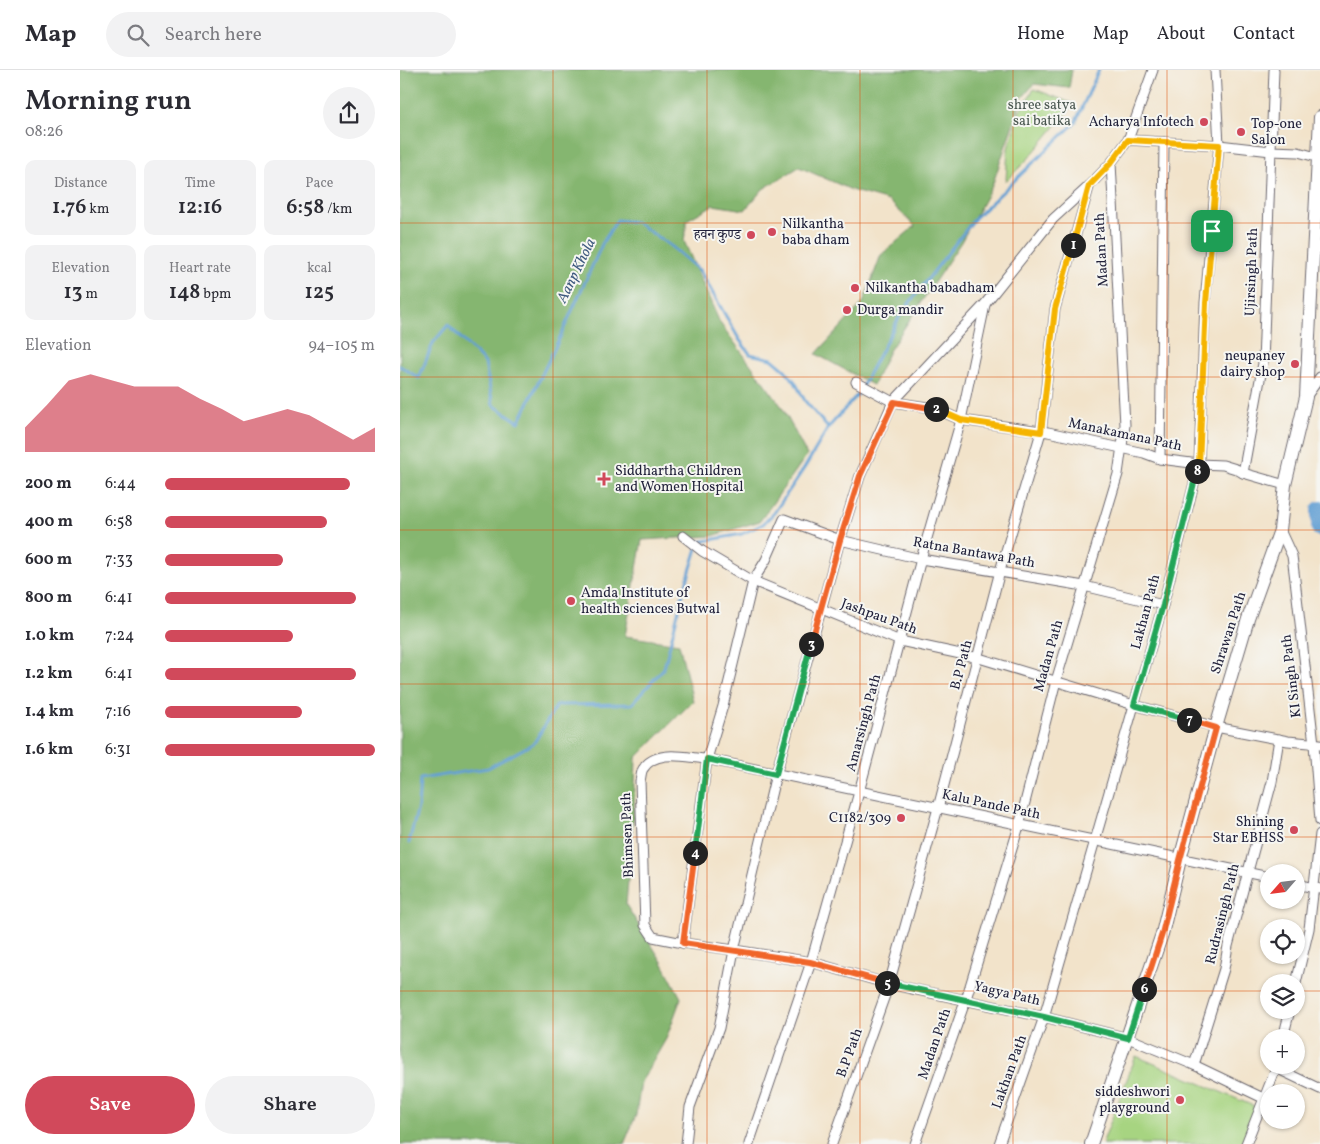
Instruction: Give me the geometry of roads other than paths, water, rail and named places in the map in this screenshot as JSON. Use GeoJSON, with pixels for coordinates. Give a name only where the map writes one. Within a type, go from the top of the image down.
{"type":"FeatureCollection","features":[{"type":"Feature","properties":{"kind":"street"},"geometry":{"type":"LineString","coordinates":[[686,1144],[690,1108],[719,1028],[734,950],[776,774],[820,610],[860,476],[894,402],[985,304],[1053,218],[1089,186],[1111,163],[1128,140],[1152,70]]}},
{"type":"Feature","properties":{"kind":"street","name":"Lakhan Path"},"geometry":{"type":"LineString","coordinates":[[999,1144],[1044,1017],[1163,605],[1199,464],[1206,303],[1219,145],[1215,70]]}},
{"type":"Feature","properties":{"kind":"street","name":"Ujirsingh Path"},"geometry":{"type":"LineString","coordinates":[[1243,473],[1262,363],[1274,70]]}},
{"type":"Feature","properties":{"kind":"street","name":"Shrawan Path"},"geometry":{"type":"LineString","coordinates":[[1091,1144],[1162,934],[1216,728],[1248,619],[1280,530],[1285,485],[1306,397],[1317,250],[1320,118]]}},
{"type":"Feature","properties":{"kind":"street"},"geometry":{"type":"LineString","coordinates":[[1128,140],[1298,152],[1319,158]]}},
{"type":"Feature","properties":{"kind":"street"},"geometry":{"type":"LineString","coordinates":[[1160,459],[1164,142]]}},
{"type":"Feature","properties":{"kind":"street","name":"Madan Path"},"geometry":{"type":"LineString","coordinates":[[915,1144],[966,999],[1019,826],[1056,681],[1118,474],[1125,424],[1111,163]]}},
{"type":"Feature","properties":{"kind":"street","name":"B.P Path"},"geometry":{"type":"LineString","coordinates":[[832,1144],[889,984],[938,808],[1000,571],[1041,432],[1055,309],[1089,186]]}},
{"type":"Feature","properties":{"kind":"street","name":"Amarsingh Path"},"geometry":{"type":"LineString","coordinates":[[749,1144],[810,962],[859,792],[921,559],[961,420],[985,304]]}},
{"type":"Feature","properties":{"kind":"street"},"geometry":{"type":"LineString","coordinates":[[1306,397],[1320,377]]}},
{"type":"Feature","properties":{"kind":"street","name":"Manakamana Path"},"geometry":{"type":"LineString","coordinates":[[856,382],[894,402],[934,408],[961,420],[1060,435],[1122,450],[1144,453],[1160,459],[1223,465],[1285,485]]}},
{"type":"Feature","properties":{"kind":"street","name":"Ratna Bantawa Path"},"geometry":{"type":"LineString","coordinates":[[753,581],[766,560],[784,519],[840,540],[921,559],[1084,586],[1163,605]]}},
{"type":"Feature","properties":{"kind":"street","name":"KI Singh Path"},"geometry":{"type":"LineString","coordinates":[[1280,530],[1292,556],[1317,744],[1320,821]]}},
{"type":"Feature","properties":{"kind":"street","name":"Jashpau Path"},"geometry":{"type":"LineString","coordinates":[[683,536],[702,551],[753,581],[900,642],[978,658],[1216,728],[1317,744]]}},
{"type":"Feature","properties":{"kind":"street"},"geometry":{"type":"LineString","coordinates":[[683,943],[707,759],[723,706],[753,581]]}},
{"type":"Feature","properties":{"kind":"street","name":"Rudrasingh Path"},"geometry":{"type":"LineString","coordinates":[[1194,1065],[1224,970],[1228,946],[1272,782],[1279,739]]}},
{"type":"Feature","properties":{"kind":"street","name":"Bhimsen Path"},"geometry":{"type":"LineString","coordinates":[[707,759],[660,756],[643,770],[640,781],[645,925],[652,937],[734,950]]}},
{"type":"Feature","properties":{"kind":"street","name":"Kalu Pande Path"},"geometry":{"type":"LineString","coordinates":[[707,759],[1094,842],[1260,875]]}},
{"type":"Feature","properties":{"kind":"street"},"geometry":{"type":"LineString","coordinates":[[1298,974],[1317,888],[1320,834]]}},
{"type":"Feature","properties":{"kind":"street","name":"Yagya Path"},"geometry":{"type":"LineString","coordinates":[[734,950],[810,962],[889,984],[966,999],[1128,1038],[1194,1065],[1260,1097]]}},
{"type":"Feature","properties":{"kind":"street"},"geometry":{"type":"LineString","coordinates":[[1294,1074],[1319,1085]]}},
{"type":"Feature","properties":{"kind":"street"},"geometry":{"type":"LineString","coordinates":[[1246,1144],[1260,1106]]}},
{"type":"Feature","properties":{"kind":"waterway"},"geometry":{"type":"LineString","coordinates":[[409,843],[418,807],[420,779],[488,768],[534,743],[557,705],[632,704],[664,668],[682,597],[699,542],[742,534],[763,524],[774,513],[828,428],[858,394],[901,314],[975,218],[1075,123],[1099,70]]}},
{"type":"Feature","properties":{"kind":"waterway","name":"Aanp Khola"},"geometry":{"type":"LineString","coordinates":[[400,366],[419,378],[433,343],[448,325],[485,363],[493,405],[519,422],[603,242],[617,220],[636,222],[672,247],[700,271],[739,339],[750,354],[772,359],[785,370],[795,382],[805,401],[828,428]]}},
{"type":"Feature","properties":{"kind":"waterway"},"geometry":{"type":"LineString","coordinates":[[1320,510],[1320,528]]}},
{"type":"Feature","properties":{"kind":"place","name":"Acharya Infotech"},"geometry":{"type":"Point","coordinates":[1204,122]}},
{"type":"Feature","properties":{"kind":"place","name":"Top-one Salon"},"geometry":{"type":"Point","coordinates":[1241,132]}},
{"type":"Feature","properties":{"kind":"place","name":"Nilkantha baba dham"},"geometry":{"type":"Point","coordinates":[772,232]}},
{"type":"Feature","properties":{"kind":"place","name":"हवन कुण्ड"},"geometry":{"type":"Point","coordinates":[751,235]}},
{"type":"Feature","properties":{"kind":"place","name":"Nilkantha babadham"},"geometry":{"type":"Point","coordinates":[855,288]}},
{"type":"Feature","properties":{"kind":"place","name":"Durga mandir"},"geometry":{"type":"Point","coordinates":[847,310]}},
{"type":"Feature","properties":{"kind":"place","name":"neupaney dairy shop"},"geometry":{"type":"Point","coordinates":[1295,364]}},
{"type":"Feature","properties":{"kind":"place","name":"Siddhartha Children and Women Hospital"},"geometry":{"type":"Point","coordinates":[604,479]}},
{"type":"Feature","properties":{"kind":"place","name":"Amda Institute of health sciences Butwal"},"geometry":{"type":"Point","coordinates":[571,601]}},
{"type":"Feature","properties":{"kind":"place","name":"C1182/309"},"geometry":{"type":"Point","coordinates":[901,818]}},
{"type":"Feature","properties":{"kind":"place","name":"Shining Star EBHSS"},"geometry":{"type":"Point","coordinates":[1294,830]}},
{"type":"Feature","properties":{"kind":"place","name":"siddeshwori playground"},"geometry":{"type":"Point","coordinates":[1180,1100]}},
{"type":"Feature","properties":{"kind":"park label","name":"shree satya sai batika"},"geometry":{"type":"Point","coordinates":[1042,113]}}]}
